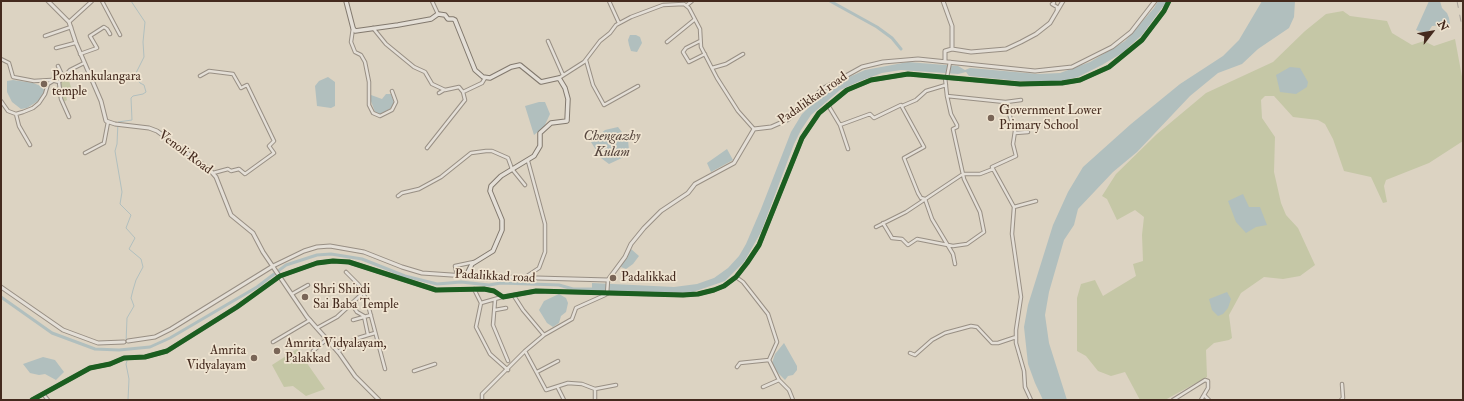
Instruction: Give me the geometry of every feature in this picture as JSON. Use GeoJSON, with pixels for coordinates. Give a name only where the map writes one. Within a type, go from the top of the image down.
{"type":"FeatureCollection","features":[{"type":"Feature","properties":{"kind":"main road"},"geometry":{"type":"LineString","coordinates":[[346,1],[355,31],[431,19],[438,14],[445,15],[448,19],[454,19],[475,70],[485,78],[490,78],[511,67],[520,65],[541,82],[561,76],[568,99],[567,120],[565,122],[552,122],[542,131],[538,150],[528,161],[499,178],[490,188],[503,225],[496,247],[493,251],[475,262],[468,269],[466,276]]}},
{"type":"Feature","properties":{"kind":"street"},"geometry":{"type":"LineString","coordinates":[[48,1],[69,22],[75,43],[101,101],[105,119],[108,122],[104,143],[85,153]]}},
{"type":"Feature","properties":{"kind":"street"},"geometry":{"type":"LineString","coordinates":[[69,22],[92,1]]}},
{"type":"Feature","properties":{"kind":"street"},"geometry":{"type":"LineString","coordinates":[[102,1],[120,35]]}},
{"type":"Feature","properties":{"kind":"street"},"geometry":{"type":"LineString","coordinates":[[432,1],[438,14]]}},
{"type":"Feature","properties":{"kind":"street"},"geometry":{"type":"LineString","coordinates":[[608,1],[619,23]]}},
{"type":"Feature","properties":{"kind":"street"},"geometry":{"type":"LineString","coordinates":[[548,41],[561,76],[586,60],[600,41],[619,23],[663,5],[687,5],[692,1]]}},
{"type":"Feature","properties":{"kind":"street"},"geometry":{"type":"LineString","coordinates":[[943,1],[952,26],[952,49]]}},
{"type":"Feature","properties":{"kind":"street"},"geometry":{"type":"LineString","coordinates":[[1053,1],[1054,3],[1052,4],[1057,7],[1057,11]]}},
{"type":"Feature","properties":{"kind":"street"},"geometry":{"type":"LineString","coordinates":[[945,61],[945,51],[952,49],[971,52],[1006,49],[1036,34],[1050,23],[1063,1]]}},
{"type":"Feature","properties":{"kind":"street","name":"Padalikkad road"},"geometry":{"type":"LineString","coordinates":[[754,129],[771,127],[786,120],[824,88],[862,67],[904,60],[945,61],[1035,71],[1072,68],[1112,46],[1131,32],[1155,1]]}},
{"type":"Feature","properties":{"kind":"street"},"geometry":{"type":"LineString","coordinates":[[482,303],[503,297],[536,291],[607,294],[698,294],[724,286],[736,277],[759,245],[802,138],[819,113],[847,90],[871,80],[908,74],[1020,84],[1062,83],[1080,80],[1109,67],[1142,40],[1164,11],[1169,1]]}},
{"type":"Feature","properties":{"kind":"street"},"geometry":{"type":"LineString","coordinates":[[607,294],[608,280],[625,257],[631,244],[644,228],[661,211],[688,193],[695,184],[734,163],[754,129],[738,111],[712,68],[700,41],[700,29],[687,5]]}},
{"type":"Feature","properties":{"kind":"street"},"geometry":{"type":"LineString","coordinates":[[667,42],[694,20]]}},
{"type":"Feature","properties":{"kind":"street"},"geometry":{"type":"LineString","coordinates":[[45,36],[71,27]]}},
{"type":"Feature","properties":{"kind":"street"},"geometry":{"type":"LineString","coordinates":[[80,54],[97,48],[90,36],[104,27],[110,34]]}},
{"type":"Feature","properties":{"kind":"street"},"geometry":{"type":"LineString","coordinates":[[353,28],[351,42],[355,52],[361,55],[365,62],[369,82],[369,105],[373,113],[380,116],[392,110],[396,102],[392,91]]}},
{"type":"Feature","properties":{"kind":"street"},"geometry":{"type":"LineString","coordinates":[[373,28],[386,44],[414,67],[425,72],[432,84],[445,90]]}},
{"type":"Feature","properties":{"kind":"street"},"geometry":{"type":"LineString","coordinates":[[700,41],[686,48],[683,52],[689,62],[705,54]]}},
{"type":"Feature","properties":{"kind":"street"},"geometry":{"type":"LineString","coordinates":[[56,48],[75,43]]}},
{"type":"Feature","properties":{"kind":"street"},"geometry":{"type":"LineString","coordinates":[[712,68],[726,64],[743,54]]}},
{"type":"Feature","properties":{"kind":"street"},"geometry":{"type":"LineString","coordinates":[[1,59],[9,63],[13,77],[34,81],[47,80],[60,82]]}},
{"type":"Feature","properties":{"kind":"street"},"geometry":{"type":"LineString","coordinates":[[586,60],[593,85],[604,104],[638,86]]}},
{"type":"Feature","properties":{"kind":"street"},"geometry":{"type":"LineString","coordinates":[[883,223],[892,238],[901,239],[908,245],[918,239],[948,246],[967,244],[984,232],[980,212],[963,174],[953,128],[957,127],[957,125],[951,114],[946,84],[946,77],[950,62]]}},
{"type":"Feature","properties":{"kind":"street"},"geometry":{"type":"LineString","coordinates":[[69,117],[61,99],[60,82],[75,66],[84,63]]}},
{"type":"Feature","properties":{"kind":"street"},"geometry":{"type":"LineString","coordinates":[[58,66],[64,77]]}},
{"type":"Feature","properties":{"kind":"street"},"geometry":{"type":"LineString","coordinates":[[200,76],[209,71],[233,74],[241,88],[247,85],[274,141],[269,146],[274,153],[245,174],[239,170],[231,171],[228,169],[213,173]]}},
{"type":"Feature","properties":{"kind":"street"},"geometry":{"type":"LineString","coordinates":[[463,92],[482,83],[485,78]]}},
{"type":"Feature","properties":{"kind":"street"},"geometry":{"type":"LineString","coordinates":[[1,101],[8,112],[16,114],[33,108],[45,94],[48,84],[47,80]]}},
{"type":"Feature","properties":{"kind":"street"},"geometry":{"type":"LineString","coordinates":[[48,84],[53,81]]}},
{"type":"Feature","properties":{"kind":"street"},"geometry":{"type":"LineString","coordinates":[[840,125],[870,114],[874,118],[900,105],[902,106],[916,100],[926,91],[946,84]]}},
{"type":"Feature","properties":{"kind":"street"},"geometry":{"type":"LineString","coordinates":[[427,148],[465,100],[463,92],[459,87],[439,93]]}},
{"type":"Feature","properties":{"kind":"street"},"geometry":{"type":"LineString","coordinates":[[467,90],[468,96]]}},
{"type":"Feature","properties":{"kind":"street"},"geometry":{"type":"LineString","coordinates":[[947,96],[1005,102],[1021,100]]}},
{"type":"Feature","properties":{"kind":"street"},"geometry":{"type":"LineString","coordinates":[[876,227],[906,212],[963,174],[980,174],[993,169],[992,167],[997,164],[1016,156],[1013,144],[1015,133],[1005,102]]}},
{"type":"Feature","properties":{"kind":"street"},"geometry":{"type":"LineString","coordinates":[[828,105],[840,125],[848,149]]}},
{"type":"Feature","properties":{"kind":"street"},"geometry":{"type":"LineString","coordinates":[[902,106],[924,147],[904,158],[918,193],[921,198],[925,199],[932,219],[953,254],[955,264]]}},
{"type":"Feature","properties":{"kind":"street"},"geometry":{"type":"LineString","coordinates":[[16,114],[19,126],[30,145]]}},
{"type":"Feature","properties":{"kind":"street","name":"Venoli Road"},"geometry":{"type":"LineString","coordinates":[[108,122],[149,128],[157,131],[213,173],[231,215],[253,233],[262,252],[274,266],[316,328],[338,352],[356,376],[379,400]]}},
{"type":"Feature","properties":{"kind":"street"},"geometry":{"type":"LineString","coordinates":[[1015,133],[1028,132]]}},
{"type":"Feature","properties":{"kind":"street"},"geometry":{"type":"LineString","coordinates":[[398,196],[402,193],[419,190],[442,177],[471,153],[492,150],[508,158],[512,169],[525,185]]}},
{"type":"Feature","properties":{"kind":"street"},"geometry":{"type":"LineString","coordinates":[[524,278],[539,268],[545,252],[545,224],[540,200],[528,161]]}},
{"type":"Feature","properties":{"kind":"street"},"geometry":{"type":"LineString","coordinates":[[993,169],[1014,207],[1012,234],[1021,297],[1016,337],[1024,371],[1025,387],[1031,400]]}},
{"type":"Feature","properties":{"kind":"street"},"geometry":{"type":"LineString","coordinates":[[1014,207],[1036,201]]}},
{"type":"Feature","properties":{"kind":"street","name":"Padalikkad road"},"geometry":{"type":"LineString","coordinates":[[1,287],[63,330],[98,343],[126,342],[155,337],[171,329],[274,266],[304,251],[330,246],[364,252],[422,273],[458,276],[608,280]]}},
{"type":"Feature","properties":{"kind":"street"},"geometry":{"type":"LineString","coordinates":[[32,400],[90,368],[110,364],[124,358],[145,357],[167,351],[243,303],[280,276],[317,263],[333,260],[349,262],[436,290],[484,289],[494,291],[503,297]]}},
{"type":"Feature","properties":{"kind":"street"},"geometry":{"type":"LineString","coordinates":[[458,276],[455,266],[475,262]]}},
{"type":"Feature","properties":{"kind":"street"},"geometry":{"type":"LineString","coordinates":[[346,272],[359,285],[363,293],[371,315],[385,369]]}},
{"type":"Feature","properties":{"kind":"street"},"geometry":{"type":"LineString","coordinates":[[736,277],[743,282],[768,314],[777,342],[769,360]]}},
{"type":"Feature","properties":{"kind":"street"},"geometry":{"type":"LineString","coordinates":[[292,294],[308,285]]}},
{"type":"Feature","properties":{"kind":"street"},"geometry":{"type":"LineString","coordinates":[[474,289],[482,303],[476,327],[490,354],[508,370]]}},
{"type":"Feature","properties":{"kind":"street"},"geometry":{"type":"LineString","coordinates":[[316,328],[337,317],[363,293]]}},
{"type":"Feature","properties":{"kind":"street"},"geometry":{"type":"LineString","coordinates":[[482,400],[482,394],[508,370],[525,351],[544,335],[572,318],[576,308],[607,294]]}},
{"type":"Feature","properties":{"kind":"street"},"geometry":{"type":"LineString","coordinates":[[514,296],[522,310],[544,335]]}},
{"type":"Feature","properties":{"kind":"street"},"geometry":{"type":"LineString","coordinates":[[495,300],[493,324],[508,361]]}},
{"type":"Feature","properties":{"kind":"street"},"geometry":{"type":"LineString","coordinates":[[352,303],[357,312],[364,316],[368,335]]}},
{"type":"Feature","properties":{"kind":"street"},"geometry":{"type":"LineString","coordinates":[[495,310],[506,308]]}},
{"type":"Feature","properties":{"kind":"street"},"geometry":{"type":"LineString","coordinates":[[353,320],[371,315]]}},
{"type":"Feature","properties":{"kind":"street"},"geometry":{"type":"LineString","coordinates":[[273,342],[310,320]]}},
{"type":"Feature","properties":{"kind":"street"},"geometry":{"type":"LineString","coordinates":[[910,353],[915,355],[932,340],[945,333],[974,326],[981,330],[992,343],[998,343],[1016,337]]}},
{"type":"Feature","properties":{"kind":"street"},"geometry":{"type":"LineString","coordinates":[[338,352],[355,339],[375,333]]}},
{"type":"Feature","properties":{"kind":"street"},"geometry":{"type":"LineString","coordinates":[[313,351],[327,339]]}},
{"type":"Feature","properties":{"kind":"street"},"geometry":{"type":"LineString","coordinates":[[525,351],[538,372],[546,390],[558,388],[568,383],[582,384],[595,388],[616,385]]}},
{"type":"Feature","properties":{"kind":"street"},"geometry":{"type":"LineString","coordinates":[[737,367],[740,362],[769,360]]}},
{"type":"Feature","properties":{"kind":"street"},"geometry":{"type":"LineString","coordinates":[[769,360],[779,380],[789,390],[793,400]]}},
{"type":"Feature","properties":{"kind":"street"},"geometry":{"type":"LineString","coordinates":[[538,372],[558,361]]}},
{"type":"Feature","properties":{"kind":"street"},"geometry":{"type":"LineString","coordinates":[[414,371],[435,364]]}},
{"type":"Feature","properties":{"kind":"street"},"geometry":{"type":"LineString","coordinates":[[762,387],[779,380]]}},
{"type":"Feature","properties":{"kind":"street"},"geometry":{"type":"LineString","coordinates":[[1173,400],[1205,380],[1209,382],[1201,400]]}},
{"type":"Feature","properties":{"kind":"street"},"geometry":{"type":"LineString","coordinates":[[1341,400],[1343,398],[1342,384]]}},
{"type":"Feature","properties":{"kind":"street"},"geometry":{"type":"LineString","coordinates":[[558,388],[564,400]]}},
{"type":"Feature","properties":{"kind":"street"},"geometry":{"type":"LineString","coordinates":[[595,388],[595,400]]}},
{"type":"Feature","properties":{"kind":"street"},"geometry":{"type":"LineString","coordinates":[[43,394],[48,400]]}},
{"type":"Feature","properties":{"kind":"street"},"geometry":{"type":"LineString","coordinates":[[1204,396],[1209,400]]}},
{"type":"Feature","properties":{"kind":"green space"},"geometry":{"type":"Polygon","coordinates":[[[1343,11],[1350,16],[1387,21],[1392,33],[1412,45],[1424,41],[1434,46],[1455,39],[1463,82],[1463,141],[1429,163],[1386,180],[1384,186],[1387,202],[1383,203],[1371,177],[1344,171],[1333,139],[1325,124],[1318,120],[1293,117],[1274,96],[1265,96],[1261,100],[1262,118],[1275,137],[1274,172],[1281,203],[1286,215],[1298,228],[1315,265],[1300,276],[1283,279],[1264,277],[1241,293],[1229,315],[1232,338],[1214,343],[1206,350],[1207,377],[1165,400],[1140,400],[1125,372],[1111,376],[1098,371],[1086,356],[1077,351],[1077,298],[1081,284],[1095,280],[1103,296],[1136,276],[1133,264],[1143,261],[1142,235],[1144,217],[1135,210],[1117,220],[1107,199],[1102,196],[1116,174],[1157,134],[1206,93],[1273,62],[1305,31],[1326,14],[1343,11]]]}},
{"type":"Feature","properties":{"kind":"green space"},"geometry":{"type":"Polygon","coordinates":[[[67,75],[72,90],[65,92],[67,100],[62,103],[55,93],[59,83],[67,75]]]}},
{"type":"Feature","properties":{"kind":"green space"},"geometry":{"type":"Polygon","coordinates":[[[297,349],[325,389],[306,396],[293,386],[284,387],[272,365],[297,349]]]}},
{"type":"Feature","properties":{"kind":"water"},"geometry":{"type":"Polygon","coordinates":[[[1158,1],[1167,1],[1142,35],[1122,53],[1078,77],[1061,81],[1030,82],[969,76],[966,72],[958,74],[901,70],[882,73],[840,90],[811,115],[801,130],[794,144],[761,232],[744,262],[725,281],[693,292],[675,294],[603,292],[592,289],[592,283],[674,287],[697,284],[714,278],[728,268],[739,256],[746,244],[791,132],[802,114],[830,87],[847,78],[865,70],[908,62],[958,66],[965,70],[970,68],[1038,74],[1060,73],[1090,62],[1125,41],[1154,8],[1158,1]]]}},
{"type":"Feature","properties":{"kind":"water"},"geometry":{"type":"Polygon","coordinates":[[[1262,1],[1295,1],[1294,17],[1289,28],[1258,49],[1242,64],[1218,73],[1190,96],[1137,152],[1113,172],[1078,209],[1074,225],[1064,240],[1049,292],[1045,315],[1049,343],[1067,400],[1043,400],[1028,364],[1024,327],[1028,305],[1053,225],[1068,192],[1083,167],[1131,124],[1180,84],[1223,56],[1239,40],[1262,1]]]}},
{"type":"Feature","properties":{"kind":"water"},"geometry":{"type":"Polygon","coordinates":[[[1429,1],[1440,1],[1442,8],[1447,13],[1450,24],[1432,26],[1427,34],[1416,30],[1429,1]]]}},
{"type":"Feature","properties":{"kind":"water"},"geometry":{"type":"Polygon","coordinates":[[[630,35],[640,37],[642,43],[637,52],[631,51],[628,40],[630,35]]]}},
{"type":"Feature","properties":{"kind":"water"},"geometry":{"type":"Polygon","coordinates":[[[1290,67],[1300,68],[1308,82],[1307,87],[1296,94],[1280,92],[1276,75],[1290,67]]]}},
{"type":"Feature","properties":{"kind":"water"},"geometry":{"type":"Polygon","coordinates":[[[328,77],[335,82],[335,106],[331,108],[317,106],[315,86],[319,81],[328,77]]]}},
{"type":"Feature","properties":{"kind":"water"},"geometry":{"type":"Polygon","coordinates":[[[13,80],[33,83],[41,86],[45,91],[38,101],[27,108],[21,109],[12,102],[7,92],[7,81],[13,80]]]}},
{"type":"Feature","properties":{"kind":"water"},"geometry":{"type":"Polygon","coordinates":[[[386,94],[391,94],[395,105],[379,116],[375,112],[369,96],[371,95],[382,99],[386,94]]]}},
{"type":"Feature","properties":{"kind":"water"},"geometry":{"type":"Polygon","coordinates":[[[545,102],[550,114],[544,127],[534,135],[525,106],[545,102]]]}},
{"type":"Feature","properties":{"kind":"water","name":"Chengazhy Kulam"},"geometry":{"type":"Polygon","coordinates":[[[618,127],[628,140],[629,150],[624,157],[609,164],[601,158],[591,142],[605,130],[618,127]]]}},
{"type":"Feature","properties":{"kind":"water"},"geometry":{"type":"Polygon","coordinates":[[[727,149],[733,160],[711,172],[707,163],[727,149]]]}},
{"type":"Feature","properties":{"kind":"water"},"geometry":{"type":"Polygon","coordinates":[[[1243,194],[1249,207],[1260,207],[1267,225],[1256,227],[1246,233],[1236,222],[1228,201],[1243,194]]]}},
{"type":"Feature","properties":{"kind":"water"},"geometry":{"type":"Polygon","coordinates":[[[631,249],[639,256],[633,264],[626,269],[621,267],[622,263],[631,249]]]}},
{"type":"Feature","properties":{"kind":"water"},"geometry":{"type":"Polygon","coordinates":[[[1227,292],[1231,299],[1228,308],[1223,314],[1218,316],[1212,310],[1209,299],[1227,292]]]}},
{"type":"Feature","properties":{"kind":"water"},"geometry":{"type":"Polygon","coordinates":[[[559,294],[566,298],[568,303],[566,312],[561,316],[559,323],[553,327],[547,323],[539,310],[544,301],[559,294]]]}},
{"type":"Feature","properties":{"kind":"water"},"geometry":{"type":"Polygon","coordinates":[[[784,343],[797,366],[797,370],[793,375],[788,376],[785,380],[777,372],[772,363],[775,354],[784,343]]]}},
{"type":"Feature","properties":{"kind":"water"},"geometry":{"type":"Polygon","coordinates":[[[43,357],[55,360],[64,372],[56,380],[45,374],[39,375],[30,373],[23,364],[43,357]]]}},
{"type":"Feature","properties":{"kind":"waterway"},"geometry":{"type":"LineString","coordinates":[[126,343],[127,318],[134,306],[131,298],[136,280],[143,267],[141,259],[129,249],[135,238],[126,228],[131,215],[120,204],[122,192],[115,151],[117,144],[118,122],[132,120],[131,98],[146,92],[144,85],[140,83],[136,73],[144,57],[143,42],[145,22],[131,1]]}},
{"type":"Feature","properties":{"kind":"waterway"},"geometry":{"type":"LineString","coordinates":[[830,1],[877,27],[892,38],[901,49]]}},
{"type":"Feature","properties":{"kind":"waterway"},"geometry":{"type":"LineString","coordinates":[[1,297],[52,333],[95,349],[119,350],[150,347],[170,338],[257,287],[286,265],[317,255],[331,254],[362,259],[405,276],[437,284],[461,282],[489,285],[501,283],[559,285],[573,289],[595,289]]}},
{"type":"Feature","properties":{"kind":"waterway"},"geometry":{"type":"LineString","coordinates":[[127,361],[126,364],[129,379],[128,400]]}},
{"type":"Feature","properties":{"kind":"railway"},"geometry":{"type":"LineString","coordinates":[[1457,1],[1463,32]]}},
{"type":"Feature","properties":{"kind":"cycle path"},"geometry":{"type":"LineString","coordinates":[[32,400],[90,368],[110,364],[124,358],[145,357],[167,351],[237,307],[280,276],[317,263],[333,261],[349,262],[436,290],[484,289],[494,291],[503,297],[536,291],[683,295],[698,294],[714,290],[724,286],[736,277],[759,245],[802,138],[819,113],[847,90],[871,80],[908,74],[1020,84],[1062,83],[1080,80],[1109,67],[1142,40],[1164,11],[1169,1]]}},
{"type":"Feature","properties":{"kind":"place","name":"Pozhankulangara temple"},"geometry":{"type":"Point","coordinates":[44,84]}},
{"type":"Feature","properties":{"kind":"place","name":"Government Lower Primary School"},"geometry":{"type":"Point","coordinates":[991,118]}},
{"type":"Feature","properties":{"kind":"place","name":"Padalikkad"},"geometry":{"type":"Point","coordinates":[613,278]}},
{"type":"Feature","properties":{"kind":"place","name":"Shri Shirdi Sai Baba Temple"},"geometry":{"type":"Point","coordinates":[305,297]}},
{"type":"Feature","properties":{"kind":"place","name":"Amrita Vidyalayam, Palakkad"},"geometry":{"type":"Point","coordinates":[277,351]}},
{"type":"Feature","properties":{"kind":"place","name":"Amrita Vidyalayam"},"geometry":{"type":"Point","coordinates":[254,358]}}]}
